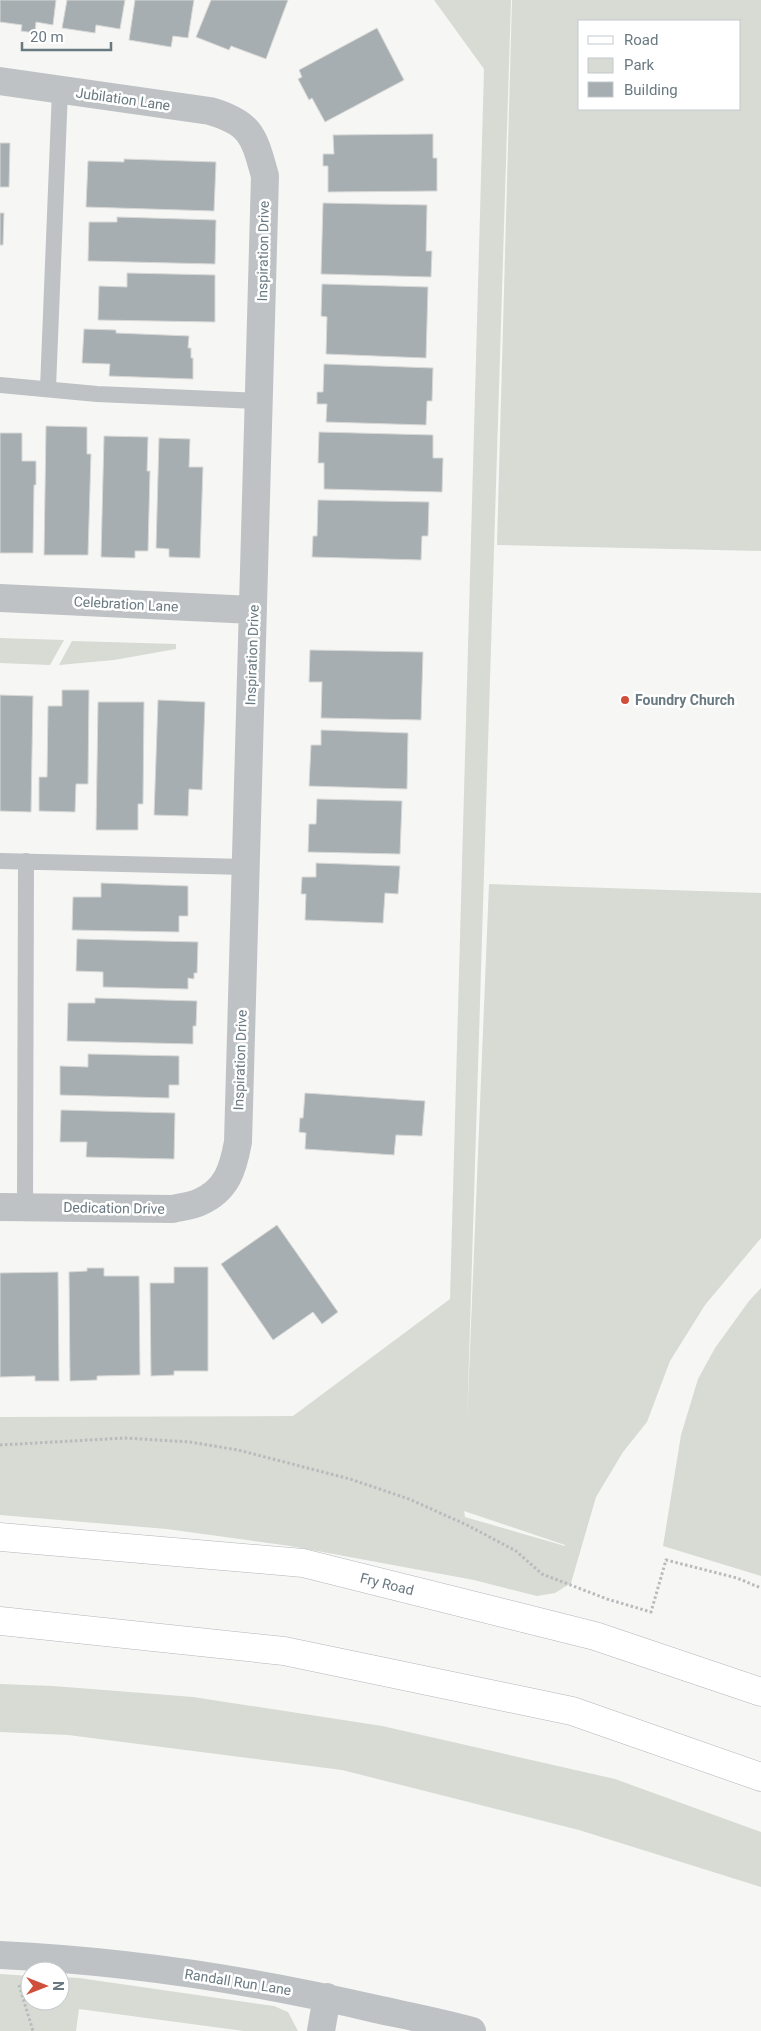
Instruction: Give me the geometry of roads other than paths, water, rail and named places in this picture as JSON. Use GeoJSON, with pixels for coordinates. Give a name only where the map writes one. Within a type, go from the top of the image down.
{"type":"FeatureCollection","features":[{"type":"Feature","properties":{"kind":"main road","name":"Fry Road"},"geometry":{"type":"LineString","coordinates":[[0,1537],[303,1563],[595,1636],[761,1692]]}},
{"type":"Feature","properties":{"kind":"main road"},"geometry":{"type":"LineString","coordinates":[[0,1620],[284,1651],[572,1711],[761,1777]]}},
{"type":"Feature","properties":{"kind":"street","name":"Jubilation Lane"},"geometry":{"type":"LineString","coordinates":[[0,81],[210,111],[228,116],[243,127]]}},
{"type":"Feature","properties":{"kind":"street","name":"Inspiration Drive"},"geometry":{"type":"LineString","coordinates":[[222,1186],[234,1166],[238,1142],[265,176],[255,140],[243,127]]}},
{"type":"Feature","properties":{"kind":"street","name":"Celebration Lane"},"geometry":{"type":"LineString","coordinates":[[0,598],[253,610]]}},
{"type":"Feature","properties":{"kind":"street","name":"Dedication Drive"},"geometry":{"type":"LineString","coordinates":[[13,1207],[173,1209],[200,1202],[222,1186]]}},
{"type":"Feature","properties":{"kind":"street","name":"Randall Run Lane"},"geometry":{"type":"LineString","coordinates":[[5,1955],[151,1968],[251,1982],[327,1997],[472,2031]]}},
{"type":"Feature","properties":{"kind":"street"},"geometry":{"type":"LineString","coordinates":[[321,2031],[327,1997]]}},
{"type":"Feature","properties":{"kind":"lane"},"geometry":{"type":"LineString","coordinates":[[48,388],[60,90]]}},
{"type":"Feature","properties":{"kind":"lane"},"geometry":{"type":"LineString","coordinates":[[0,385],[97,394],[259,401]]}},
{"type":"Feature","properties":{"kind":"lane"},"geometry":{"type":"LineString","coordinates":[[0,861],[246,867]]}},
{"type":"Feature","properties":{"kind":"lane"},"geometry":{"type":"LineString","coordinates":[[13,1207],[26,861]]}},
{"type":"Feature","properties":{"kind":"place","name":"Foundry Church"},"geometry":{"type":"Point","coordinates":[625,700]}}]}
